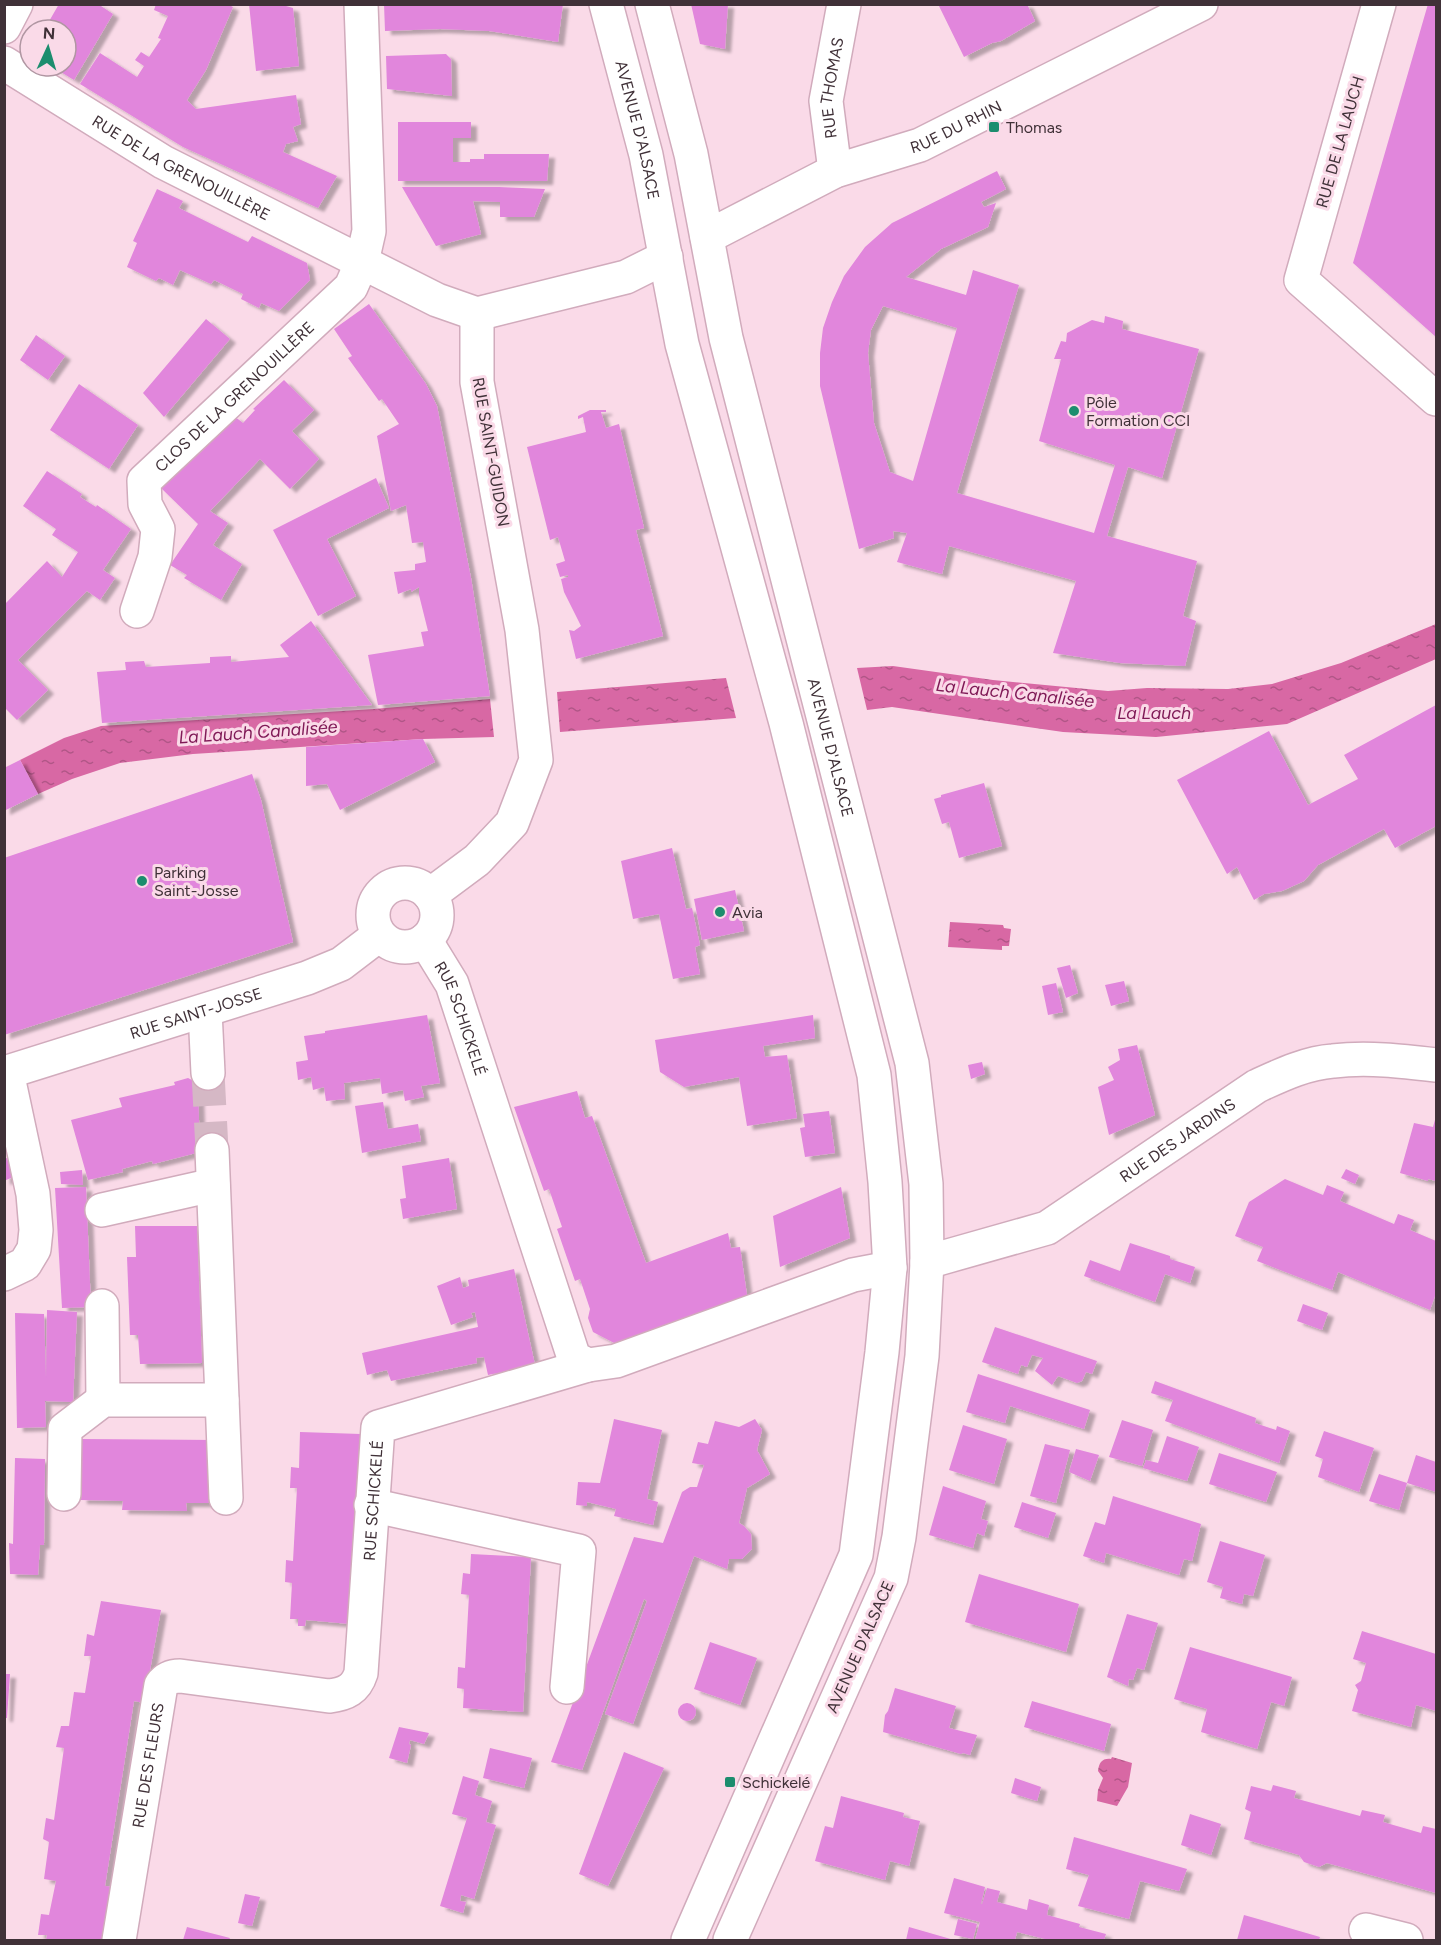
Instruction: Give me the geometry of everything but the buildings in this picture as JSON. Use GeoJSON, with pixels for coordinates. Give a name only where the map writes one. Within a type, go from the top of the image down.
{"type":"FeatureCollection","features":[{"type":"Feature","properties":{"kind":"street"},"geometry":{"type":"LineString","coordinates":[[4,27],[16,4]]}},
{"type":"Feature","properties":{"kind":"street"},"geometry":{"type":"LineString","coordinates":[[361,4],[369,231],[362,262],[437,300],[477,314],[626,277],[707,237]]}},
{"type":"Feature","properties":{"kind":"street","name":"AVENUE D'ALSACE"},"geometry":{"type":"LineString","coordinates":[[606,4],[646,155],[682,344],[786,723],[874,1074],[885,1182],[890,1268],[882,1352],[856,1555],[688,1941]]}},
{"type":"Feature","properties":{"kind":"street","name":"AVENUE D'ALSACE"},"geometry":{"type":"LineString","coordinates":[[652,4],[691,154],[726,338],[912,1063],[926,1184],[927,1262],[922,1356],[899,1537],[891,1578],[730,1941]]}},
{"type":"Feature","properties":{"kind":"street","name":"RUE THOMAS"},"geometry":{"type":"LineString","coordinates":[[836,171],[826,101],[844,4]]}},
{"type":"Feature","properties":{"kind":"street","name":"RUE DU RHIN"},"geometry":{"type":"LineString","coordinates":[[707,237],[836,171],[920,145],[1201,4]]}},
{"type":"Feature","properties":{"kind":"street","name":"RUE DE LA LAUCH"},"geometry":{"type":"LineString","coordinates":[[1379,4],[1301,280],[1437,399]]}},
{"type":"Feature","properties":{"kind":"street","name":"RUE DE LA GRENOUILLÈRE"},"geometry":{"type":"LineString","coordinates":[[4,63],[163,162],[362,262]]}},
{"type":"Feature","properties":{"kind":"street","name":"CLOS DE LA GRENOUILLÈRE"},"geometry":{"type":"LineString","coordinates":[[137,611],[155,557],[158,529],[145,504],[144,481],[351,287],[362,262]]}},
{"type":"Feature","properties":{"kind":"street","name":"RUE SAINT-GUIDON"},"geometry":{"type":"LineString","coordinates":[[430,895],[477,860],[512,823],[536,760],[522,630],[477,382],[477,314]]}},
{"type":"Feature","properties":{"kind":"street"},"geometry":{"type":"LineString","coordinates":[[413,884],[430,895],[435,904],[436,924],[425,940],[406,948],[387,942],[379,935],[372,916],[378,897],[385,891],[393,885],[413,884]]}},
{"type":"Feature","properties":{"kind":"street","name":"RUE SAINT-JOSSE"},"geometry":{"type":"LineString","coordinates":[[6,1073],[307,978],[341,963],[379,935]]}},
{"type":"Feature","properties":{"kind":"street","name":"RUE SCHICKELÉ"},"geometry":{"type":"LineString","coordinates":[[425,940],[452,984],[574,1358],[588,1365]]}},
{"type":"Feature","properties":{"kind":"street"},"geometry":{"type":"LineString","coordinates":[[205,1011],[208,1073]]}},
{"type":"Feature","properties":{"kind":"street","name":"RUE DES JARDINS"},"geometry":{"type":"LineString","coordinates":[[927,1262],[1047,1228],[1257,1086],[1293,1070],[1332,1061],[1391,1060],[1437,1065]]}},
{"type":"Feature","properties":{"kind":"street"},"geometry":{"type":"LineString","coordinates":[[4,1274],[25,1264],[34,1249],[36,1230],[33,1194],[6,1073]]}},
{"type":"Feature","properties":{"kind":"street"},"geometry":{"type":"LineString","coordinates":[[212,1150],[226,1498]]}},
{"type":"Feature","properties":{"kind":"street"},"geometry":{"type":"LineString","coordinates":[[102,1210],[213,1185]]}},
{"type":"Feature","properties":{"kind":"street"},"geometry":{"type":"LineString","coordinates":[[890,1268],[927,1262]]}},
{"type":"Feature","properties":{"kind":"street","name":"RUE SCHICKELÉ"},"geometry":{"type":"LineString","coordinates":[[253,1686],[330,1696],[344,1693],[357,1683],[361,1673],[378,1427],[588,1365],[616,1361],[853,1275],[890,1268]]}},
{"type":"Feature","properties":{"kind":"street"},"geometry":{"type":"LineString","coordinates":[[102,1306],[103,1400]]}},
{"type":"Feature","properties":{"kind":"street"},"geometry":{"type":"LineString","coordinates":[[64,1494],[65,1428],[103,1400],[222,1400]]}},
{"type":"Feature","properties":{"kind":"street"},"geometry":{"type":"LineString","coordinates":[[371,1505],[579,1551],[567,1687]]}},
{"type":"Feature","properties":{"kind":"street","name":"RUE DES FLEURS"},"geometry":{"type":"LineString","coordinates":[[119,1941],[161,1685],[168,1678],[180,1676],[253,1686]]}},
{"type":"Feature","properties":{"kind":"street"},"geometry":{"type":"LineString","coordinates":[[1366,1930],[1406,1941]]}},
{"type":"Feature","properties":{"kind":"water","name":"La Lauch"},"geometry":{"type":"Polygon","coordinates":[[[1436,624],[1436,659],[1287,724],[1156,737],[1063,732],[892,707],[867,710],[857,668],[893,666],[993,680],[1108,691],[1147,688],[1228,689],[1272,684],[1341,663],[1436,624]]]}},
{"type":"Feature","properties":{"kind":"water"},"geometry":{"type":"Polygon","coordinates":[[[726,678],[736,718],[560,732],[557,692],[726,678]]]}},
{"type":"Feature","properties":{"kind":"water","name":"La Lauch Canalisée"},"geometry":{"type":"Polygon","coordinates":[[[490,699],[494,737],[423,739],[193,754],[120,763],[72,779],[38,794],[20,760],[64,738],[101,726],[374,709],[490,699]]]}},
{"type":"Feature","properties":{"kind":"water"},"geometry":{"type":"Polygon","coordinates":[[[950,922],[1003,925],[1004,928],[1011,929],[1009,946],[1002,946],[1002,950],[948,947],[950,922]]]}},
{"type":"Feature","properties":{"kind":"water"},"geometry":{"type":"Polygon","coordinates":[[[1112,1757],[1132,1763],[1128,1787],[1117,1806],[1097,1801],[1098,1790],[1103,1778],[1098,1771],[1099,1766],[1103,1760],[1112,1757]]]}},
{"type":"Feature","properties":{"kind":"tunnel"},"geometry":{"type":"LineString","coordinates":[[208,1073],[212,1150]]}},
{"type":"Feature","properties":{"kind":"place","name":"Thomas"},"geometry":{"type":"Point","coordinates":[994,127]}},
{"type":"Feature","properties":{"kind":"place","name":"Pôle Formation CCI"},"geometry":{"type":"Point","coordinates":[1074,411]}},
{"type":"Feature","properties":{"kind":"place","name":"Parking Saint-Josse"},"geometry":{"type":"Point","coordinates":[142,881]}},
{"type":"Feature","properties":{"kind":"place","name":"Avia"},"geometry":{"type":"Point","coordinates":[720,912]}},
{"type":"Feature","properties":{"kind":"place","name":"Schickelé"},"geometry":{"type":"Point","coordinates":[730,1782]}}]}
